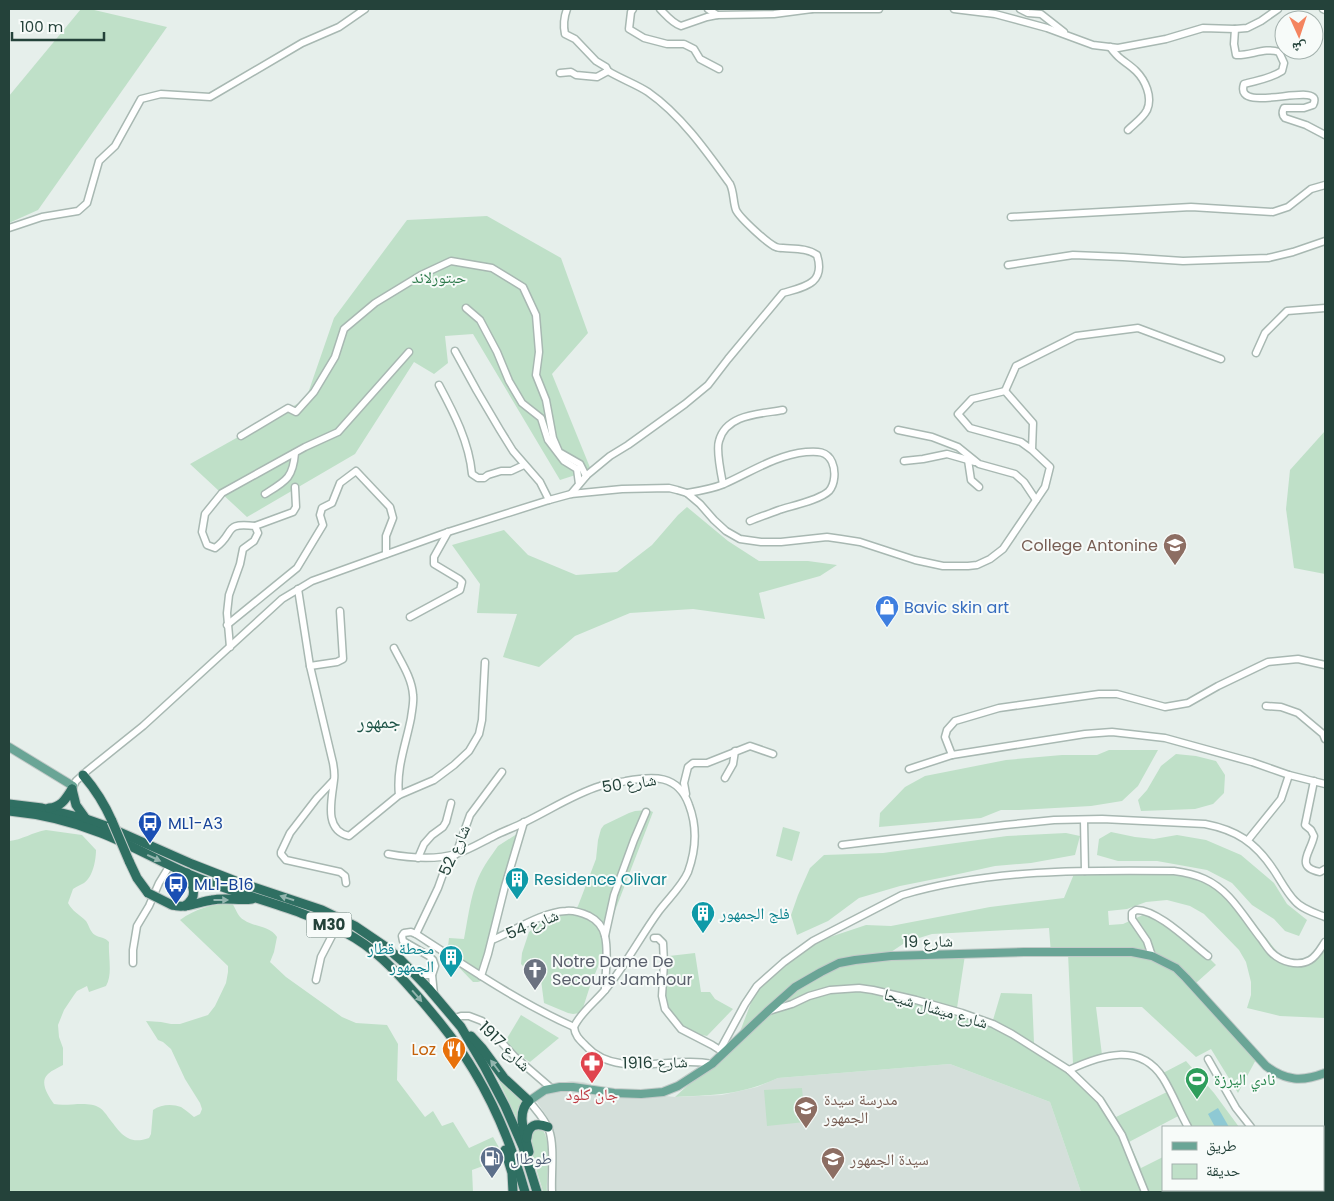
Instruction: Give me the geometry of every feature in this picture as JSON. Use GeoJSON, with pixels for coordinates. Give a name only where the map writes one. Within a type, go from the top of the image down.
{"type":"FeatureCollection","features":[{"type":"Feature","properties":{"kind":"highway"},"geometry":{"type":"LineString","coordinates":[[83,775],[98,794],[137,878],[148,892],[172,905],[185,906],[213,899],[257,899]]}},
{"type":"Feature","properties":{"kind":"highway"},"geometry":{"type":"LineString","coordinates":[[42,808],[59,806],[73,787]]}},
{"type":"Feature","properties":{"kind":"highway"},"geometry":{"type":"LineString","coordinates":[[73,787],[76,805],[86,819]]}},
{"type":"Feature","properties":{"kind":"highway","name":"M30"},"geometry":{"type":"LineString","coordinates":[[9,804],[42,808],[106,826],[192,864],[343,919],[386,947],[434,994],[461,1027],[505,1106],[523,1147],[536,1188]]}},
{"type":"Feature","properties":{"kind":"highway","name":"M30"},"geometry":{"type":"LineString","coordinates":[[9,811],[46,816],[94,830],[187,873],[229,890],[300,913],[336,928],[369,947],[400,975],[450,1035],[474,1071],[493,1106],[518,1167],[524,1192]]}},
{"type":"Feature","properties":{"kind":"highway"},"geometry":{"type":"LineString","coordinates":[[185,906],[191,902],[194,895],[187,873]]}},
{"type":"Feature","properties":{"kind":"highway"},"geometry":{"type":"LineString","coordinates":[[461,1027],[482,1048],[504,1078],[529,1101],[524,1106],[522,1114],[536,1188]]}},
{"type":"Feature","properties":{"kind":"highway"},"geometry":{"type":"LineString","coordinates":[[493,1106],[494,1123],[512,1173],[513,1192]]}},
{"type":"Feature","properties":{"kind":"highway"},"geometry":{"type":"LineString","coordinates":[[527,1141],[528,1131],[532,1126],[540,1124],[548,1127]]}},
{"type":"Feature","properties":{"kind":"main road"},"geometry":{"type":"LineString","coordinates":[[9,747],[73,787]]}},
{"type":"Feature","properties":{"kind":"main road","name":"شارع 19"},"geometry":{"type":"LineString","coordinates":[[529,1101],[539,1094],[560,1086],[632,1094],[663,1092],[678,1086],[712,1064],[722,1051],[795,988],[821,972],[839,963],[891,956],[1132,952],[1152,956],[1176,968],[1266,1066],[1276,1073],[1288,1078],[1299,1079],[1312,1078],[1325,1073]]}},
{"type":"Feature","properties":{"kind":"street"},"geometry":{"type":"LineString","coordinates":[[9,228],[42,217],[78,212],[87,203],[99,161],[115,146],[141,100],[161,94],[210,97],[302,43],[339,27],[365,9]]}},
{"type":"Feature","properties":{"kind":"street"},"geometry":{"type":"LineString","coordinates":[[567,9],[563,25],[565,34],[575,39],[608,71],[636,84],[651,94],[688,129],[730,184],[733,189],[736,211],[748,225],[774,246],[811,251],[817,255],[819,267],[813,282],[794,291],[783,293],[708,385],[685,404],[610,456],[586,476],[571,494]]}},
{"type":"Feature","properties":{"kind":"street"},"geometry":{"type":"LineString","coordinates":[[632,9],[629,29],[644,38],[668,44],[684,44],[694,49],[700,59],[719,69]]}},
{"type":"Feature","properties":{"kind":"street"},"geometry":{"type":"LineString","coordinates":[[660,9],[671,20],[681,26],[717,15],[774,14],[811,9],[879,9]]}},
{"type":"Feature","properties":{"kind":"street"},"geometry":{"type":"LineString","coordinates":[[708,9],[717,15]]}},
{"type":"Feature","properties":{"kind":"street"},"geometry":{"type":"LineString","coordinates":[[954,9],[995,14],[1028,22],[1093,45],[1118,48],[1152,42],[1203,28],[1235,30],[1246,28],[1261,21],[1278,9]]}},
{"type":"Feature","properties":{"kind":"street"},"geometry":{"type":"LineString","coordinates":[[1020,9],[1028,13],[1041,14],[1068,35]]}},
{"type":"Feature","properties":{"kind":"street"},"geometry":{"type":"LineString","coordinates":[[1235,30],[1234,44],[1236,55],[1273,50],[1279,52],[1284,63],[1282,71],[1274,76],[1265,80],[1244,84],[1243,89],[1248,97],[1264,99],[1302,95],[1312,96],[1314,99],[1313,106],[1284,108],[1282,111],[1283,116],[1325,135]]}},
{"type":"Feature","properties":{"kind":"street"},"geometry":{"type":"LineString","coordinates":[[1110,47],[1119,58],[1135,70],[1148,90],[1149,106],[1144,114],[1128,130]]}},
{"type":"Feature","properties":{"kind":"street"},"geometry":{"type":"LineString","coordinates":[[560,72],[597,77],[608,71]]}},
{"type":"Feature","properties":{"kind":"street"},"geometry":{"type":"LineString","coordinates":[[1011,217],[1190,207],[1273,212],[1288,207],[1311,189],[1325,185]]}},
{"type":"Feature","properties":{"kind":"street"},"geometry":{"type":"LineString","coordinates":[[1008,265],[1073,255],[1183,261],[1268,258],[1325,241]]}},
{"type":"Feature","properties":{"kind":"street"},"geometry":{"type":"LineString","coordinates":[[241,436],[288,408],[296,412],[314,392],[335,357],[344,329],[374,303],[421,275],[451,261],[492,268],[523,287],[536,315],[539,352],[536,375],[546,400],[553,438],[559,452],[580,464],[586,476]]}},
{"type":"Feature","properties":{"kind":"street"},"geometry":{"type":"LineString","coordinates":[[466,308],[480,320],[522,403],[541,418],[548,440],[564,461],[577,469],[579,484]]}},
{"type":"Feature","properties":{"kind":"street"},"geometry":{"type":"LineString","coordinates":[[1256,353],[1265,333],[1287,310],[1325,308]]}},
{"type":"Feature","properties":{"kind":"street"},"geometry":{"type":"LineString","coordinates":[[1005,391],[1016,366],[1076,336],[1138,328],[1221,359]]}},
{"type":"Feature","properties":{"kind":"street"},"geometry":{"type":"LineString","coordinates":[[455,351],[476,391],[500,430],[524,465],[540,482],[549,500]]}},
{"type":"Feature","properties":{"kind":"street"},"geometry":{"type":"LineString","coordinates":[[295,487],[296,507],[293,512],[256,526],[240,524],[233,527],[221,544],[215,548],[207,545],[202,532],[205,514],[222,493],[295,452],[338,432],[409,352]]}},
{"type":"Feature","properties":{"kind":"street"},"geometry":{"type":"LineString","coordinates":[[439,385],[465,441],[472,474],[478,478],[484,478],[492,474],[511,471],[524,465]]}},
{"type":"Feature","properties":{"kind":"street"},"geometry":{"type":"LineString","coordinates":[[73,787],[76,781],[143,726],[282,599],[298,589],[312,581],[448,532],[571,494],[622,489],[669,488],[687,493],[726,531],[740,538],[761,542],[781,542],[826,537],[860,542],[915,560],[943,566],[977,565],[990,559],[1003,549],[1045,487],[1050,467],[1021,442],[970,428],[958,414],[972,399],[1005,391]]}},
{"type":"Feature","properties":{"kind":"street"},"geometry":{"type":"LineString","coordinates":[[1005,391],[1033,423],[1032,450]]}},
{"type":"Feature","properties":{"kind":"street"},"geometry":{"type":"LineString","coordinates":[[723,484],[718,445],[722,434],[729,424],[743,418],[783,410]]}},
{"type":"Feature","properties":{"kind":"street"},"geometry":{"type":"LineString","coordinates":[[898,430],[932,437],[958,446],[979,464]]}},
{"type":"Feature","properties":{"kind":"street"},"geometry":{"type":"LineString","coordinates":[[265,494],[286,481],[294,466],[295,452]]}},
{"type":"Feature","properties":{"kind":"street"},"geometry":{"type":"LineString","coordinates":[[687,493],[723,484],[775,459],[804,452],[824,452],[831,460],[834,477],[833,484],[827,493],[750,521]]}},
{"type":"Feature","properties":{"kind":"street"},"geometry":{"type":"LineString","coordinates":[[904,461],[947,454],[968,460],[1015,474],[1024,482],[1036,500]]}},
{"type":"Feature","properties":{"kind":"street"},"geometry":{"type":"LineString","coordinates":[[968,460],[971,480],[979,487]]}},
{"type":"Feature","properties":{"kind":"street"},"geometry":{"type":"LineString","coordinates":[[227,625],[297,568],[323,525],[320,515],[322,508],[332,503],[340,483],[356,471],[390,507],[393,518],[386,536],[386,554]]}},
{"type":"Feature","properties":{"kind":"street"},"geometry":{"type":"LineString","coordinates":[[230,647],[226,613],[229,595],[240,564],[242,549],[254,541],[258,533],[256,526]]}},
{"type":"Feature","properties":{"kind":"street"},"geometry":{"type":"LineString","coordinates":[[410,617],[460,590],[462,582],[434,564],[433,561],[448,532]]}},
{"type":"Feature","properties":{"kind":"street"},"geometry":{"type":"LineString","coordinates":[[298,589],[310,666],[334,769],[330,804],[331,814],[341,834],[349,836],[400,795],[434,780],[454,765],[468,751],[479,734],[482,720],[485,662]]}},
{"type":"Feature","properties":{"kind":"street"},"geometry":{"type":"LineString","coordinates":[[310,666],[341,661],[343,659],[340,612]]}},
{"type":"Feature","properties":{"kind":"street"},"geometry":{"type":"LineString","coordinates":[[394,648],[408,675],[414,695],[410,724],[400,767],[398,783],[400,795]]}},
{"type":"Feature","properties":{"kind":"street"},"geometry":{"type":"LineString","coordinates":[[952,755],[945,738],[947,730],[955,721],[999,708],[1099,694],[1117,694],[1165,707],[1188,703],[1268,662],[1298,659],[1325,665]]}},
{"type":"Feature","properties":{"kind":"street"},"geometry":{"type":"LineString","coordinates":[[1266,706],[1280,707],[1298,713],[1322,734],[1325,739]]}},
{"type":"Feature","properties":{"kind":"street"},"geometry":{"type":"LineString","coordinates":[[909,769],[952,755],[1085,734],[1112,732],[1165,738],[1325,784]]}},
{"type":"Feature","properties":{"kind":"street"},"geometry":{"type":"LineString","coordinates":[[686,798],[684,783],[688,767],[693,763],[707,763],[750,746],[773,754]]}},
{"type":"Feature","properties":{"kind":"street"},"geometry":{"type":"LineString","coordinates":[[725,778],[733,764],[735,752]]}},
{"type":"Feature","properties":{"kind":"street","name":"شارع 52"},"geometry":{"type":"LineString","coordinates":[[416,934],[438,888],[447,863],[456,854],[470,815],[502,772]]}},
{"type":"Feature","properties":{"kind":"street"},"geometry":{"type":"LineString","coordinates":[[1248,840],[1281,799],[1289,775]]}},
{"type":"Feature","properties":{"kind":"street","name":"شارع 50"},"geometry":{"type":"LineString","coordinates":[[388,854],[418,858],[456,854],[578,794],[602,785],[654,777],[665,779],[682,790],[690,808],[695,830],[688,872],[605,990]]}},
{"type":"Feature","properties":{"kind":"street"},"geometry":{"type":"LineString","coordinates":[[334,780],[317,798],[290,833],[280,854],[286,860],[340,872],[345,876],[346,883]]}},
{"type":"Feature","properties":{"kind":"street"},"geometry":{"type":"LineString","coordinates":[[1314,781],[1305,825],[1314,836],[1305,860],[1306,866],[1311,870],[1320,872],[1325,870]]}},
{"type":"Feature","properties":{"kind":"street"},"geometry":{"type":"LineString","coordinates":[[418,858],[424,844],[443,827],[451,804]]}},
{"type":"Feature","properties":{"kind":"street"},"geometry":{"type":"LineString","coordinates":[[434,994],[432,975],[435,966],[432,958],[408,944],[402,938],[404,933],[416,934],[525,1003],[574,1027],[580,1017],[605,990],[607,958],[605,937],[614,895],[646,812]]}},
{"type":"Feature","properties":{"kind":"street"},"geometry":{"type":"LineString","coordinates":[[842,845],[1054,820],[1205,824],[1221,827],[1248,840],[1260,850],[1295,902],[1325,917]]}},
{"type":"Feature","properties":{"kind":"street"},"geometry":{"type":"LineString","coordinates":[[1084,820],[1085,870]]}},
{"type":"Feature","properties":{"kind":"street"},"geometry":{"type":"LineString","coordinates":[[492,940],[505,886],[524,822]]}},
{"type":"Feature","properties":{"kind":"street"},"geometry":{"type":"LineString","coordinates":[[134,963],[133,950],[137,926],[170,865]]}},
{"type":"Feature","properties":{"kind":"street"},"geometry":{"type":"LineString","coordinates":[[654,938],[658,938],[663,944],[662,996],[665,1009],[682,1029],[722,1051],[726,1037],[754,990],[791,956],[813,941],[892,900],[916,891],[1003,875],[1085,870],[1174,871],[1195,874],[1213,884],[1229,897],[1272,953],[1283,961],[1294,963],[1310,960],[1318,953],[1325,942]]}},
{"type":"Feature","properties":{"kind":"street"},"geometry":{"type":"LineString","coordinates":[[1152,956],[1147,941],[1132,919],[1132,914],[1136,910],[1154,914],[1208,956]]}},
{"type":"Feature","properties":{"kind":"street","name":"شارع 54"},"geometry":{"type":"LineString","coordinates":[[481,976],[492,940],[547,915],[566,911],[584,914],[596,920],[605,937]]}},
{"type":"Feature","properties":{"kind":"street"},"geometry":{"type":"LineString","coordinates":[[316,980],[321,958],[336,928]]}},
{"type":"Feature","properties":{"kind":"street"},"geometry":{"type":"LineString","coordinates":[[415,975],[432,975]]}},
{"type":"Feature","properties":{"kind":"street","name":"شارع ميشال شيحا"},"geometry":{"type":"LineString","coordinates":[[768,1011],[830,990],[859,988],[962,1013],[993,1024],[1069,1070],[1100,1100],[1113,1119],[1130,1152],[1145,1192]]}},
{"type":"Feature","properties":{"kind":"street","name":"شارع 1917"},"geometry":{"type":"LineString","coordinates":[[455,1018],[469,1016],[482,1021],[515,1058],[552,1088]]}},
{"type":"Feature","properties":{"kind":"street","name":"شارع 1916"},"geometry":{"type":"LineString","coordinates":[[574,1027],[577,1036],[589,1050],[600,1058],[619,1063],[646,1065],[696,1061],[712,1064]]}},
{"type":"Feature","properties":{"kind":"street"},"geometry":{"type":"LineString","coordinates":[[1069,1070],[1088,1061],[1115,1055],[1124,1054],[1142,1058],[1162,1076],[1187,1126]]}},
{"type":"Feature","properties":{"kind":"street"},"geometry":{"type":"LineString","coordinates":[[1208,1059],[1236,1108],[1250,1126]]}},
{"type":"Feature","properties":{"kind":"street"},"geometry":{"type":"LineString","coordinates":[[529,1101],[548,1127],[551,1138],[552,1192]]}},
{"type":"Feature","properties":{"kind":"shaded area","name":"مدرسة سيدة الجمهور"},"geometry":{"type":"Polygon","coordinates":[[[950,1064],[1050,1102],[1081,1192],[554,1192],[556,1145],[554,1132],[549,1120],[533,1096],[550,1085],[571,1081],[583,1082],[612,1090],[675,1097],[722,1095],[757,1087],[778,1078],[950,1064]]]}},
{"type":"Feature","properties":{"kind":"green space"},"geometry":{"type":"Polygon","coordinates":[[[81,9],[90,9],[167,27],[38,210],[9,223],[9,96],[81,9]]]}},
{"type":"Feature","properties":{"kind":"green space","name":"حبتورلاند"},"geometry":{"type":"Polygon","coordinates":[[[487,216],[561,258],[588,333],[552,374],[591,470],[560,480],[473,334],[445,336],[448,363],[434,374],[414,362],[355,454],[247,517],[190,464],[306,399],[334,318],[407,220],[487,216]]]}},
{"type":"Feature","properties":{"kind":"green space"},"geometry":{"type":"Polygon","coordinates":[[[1325,431],[1325,574],[1294,568],[1286,509],[1290,470],[1325,431]]]}},
{"type":"Feature","properties":{"kind":"green space"},"geometry":{"type":"Polygon","coordinates":[[[687,507],[728,541],[759,561],[808,561],[837,565],[820,576],[759,593],[765,619],[693,609],[630,613],[575,636],[539,667],[503,657],[517,614],[477,613],[480,584],[452,545],[504,530],[528,555],[576,575],[617,572],[652,545],[687,507]]]}},
{"type":"Feature","properties":{"kind":"green space"},"geometry":{"type":"Polygon","coordinates":[[[1109,750],[1158,750],[1138,786],[1122,801],[1091,806],[1001,810],[981,818],[879,827],[880,813],[905,787],[925,776],[1006,760],[1062,755],[1097,755],[1109,750]]]}},
{"type":"Feature","properties":{"kind":"green space"},"geometry":{"type":"Polygon","coordinates":[[[1176,754],[1216,761],[1225,775],[1224,793],[1213,804],[1195,809],[1141,811],[1138,800],[1147,790],[1161,766],[1176,754]]]}},
{"type":"Feature","properties":{"kind":"green space"},"geometry":{"type":"Polygon","coordinates":[[[648,810],[653,812],[608,929],[605,946],[583,1008],[580,1013],[573,1014],[544,1003],[541,980],[521,964],[522,953],[529,932],[547,918],[575,910],[578,906],[596,859],[598,840],[604,825],[629,813],[648,810]]]}},
{"type":"Feature","properties":{"kind":"green space"},"geometry":{"type":"Polygon","coordinates":[[[783,827],[800,832],[792,861],[776,856],[783,827]]]}},
{"type":"Feature","properties":{"kind":"green space"},"geometry":{"type":"Polygon","coordinates":[[[46,830],[82,835],[96,850],[95,863],[90,877],[73,889],[68,903],[86,921],[93,934],[109,942],[110,965],[106,986],[89,992],[87,986],[77,991],[64,1010],[58,1025],[59,1037],[63,1048],[63,1065],[45,1077],[44,1081],[47,1093],[54,1104],[90,1104],[100,1108],[120,1132],[135,1140],[149,1138],[153,1110],[160,1107],[167,1105],[178,1106],[194,1117],[200,1114],[202,1109],[200,1103],[185,1079],[171,1049],[158,1040],[146,1021],[180,1024],[208,1015],[215,1006],[226,983],[228,966],[180,920],[205,907],[232,903],[242,919],[274,933],[277,937],[270,962],[286,977],[342,1017],[356,1023],[387,1025],[398,1044],[397,1080],[425,1117],[433,1111],[442,1126],[453,1122],[469,1148],[493,1137],[505,1158],[472,1170],[473,1192],[9,1192],[9,841],[46,830]]]}},
{"type":"Feature","properties":{"kind":"green space"},"geometry":{"type":"Polygon","coordinates":[[[520,832],[484,980],[473,982],[447,955],[449,938],[464,939],[471,901],[480,873],[498,846],[520,832]]]}},
{"type":"Feature","properties":{"kind":"green space"},"geometry":{"type":"Polygon","coordinates":[[[1111,832],[1154,839],[1177,835],[1206,840],[1241,855],[1274,883],[1287,904],[1307,920],[1299,936],[1285,931],[1274,919],[1252,905],[1232,883],[1207,870],[1157,861],[1118,861],[1097,855],[1099,839],[1111,832]]]}},
{"type":"Feature","properties":{"kind":"green space"},"geometry":{"type":"Polygon","coordinates":[[[1066,833],[1080,836],[1075,855],[1031,863],[995,866],[900,886],[859,898],[828,921],[797,935],[791,915],[810,868],[824,855],[883,853],[1007,836],[1066,833]]]}},
{"type":"Feature","properties":{"kind":"green space"},"geometry":{"type":"Polygon","coordinates":[[[1074,874],[1173,874],[1204,879],[1240,906],[1288,965],[1312,963],[1325,945],[1325,1018],[1280,1016],[1247,1008],[1251,995],[1251,982],[1246,962],[1239,950],[1204,914],[1190,906],[1167,900],[1146,902],[1127,909],[1108,911],[1109,925],[1123,924],[1145,914],[1158,920],[1216,965],[1196,983],[1259,1054],[1238,1093],[1211,1049],[1196,1057],[1142,1007],[1096,1007],[1102,1055],[1073,1064],[1068,953],[1051,954],[1049,928],[932,934],[906,942],[885,956],[965,955],[957,1008],[993,1020],[1001,993],[1032,994],[1034,1043],[1078,1077],[1116,1117],[1171,1090],[1163,1073],[1186,1061],[1214,1093],[1238,1126],[1191,1126],[1184,1113],[1129,1142],[1141,1168],[1162,1158],[1162,1191],[1324,1191],[1324,1160],[1325,1192],[1081,1192],[1050,1102],[950,1064],[778,1078],[740,1091],[715,1095],[675,1097],[736,1038],[757,991],[777,967],[821,940],[866,925],[891,926],[990,907],[1064,898],[1074,874]]]}},
{"type":"Feature","properties":{"kind":"green space"},"geometry":{"type":"Polygon","coordinates":[[[695,953],[701,992],[710,992],[715,999],[733,1009],[707,1036],[691,1031],[678,1022],[672,1015],[665,1000],[665,978],[669,956],[695,953]]]}},
{"type":"Feature","properties":{"kind":"green space"},"geometry":{"type":"Polygon","coordinates":[[[521,1015],[559,1038],[530,1062],[503,1045],[521,1015]]]}},
{"type":"Feature","properties":{"kind":"green space"},"geometry":{"type":"Polygon","coordinates":[[[495,1073],[522,1102],[517,1111],[518,1121],[495,1073]]]}},
{"type":"Feature","properties":{"kind":"green space"},"geometry":{"type":"Polygon","coordinates":[[[802,1088],[805,1122],[767,1126],[764,1090],[802,1088]]]}},
{"type":"Feature","properties":{"kind":"green space"},"geometry":{"type":"Polygon","coordinates":[[[533,1129],[542,1129],[547,1142],[547,1192],[543,1192],[533,1158],[531,1135],[533,1129]]]}},
{"type":"Feature","properties":{"kind":"water"},"geometry":{"type":"Polygon","coordinates":[[[1218,1108],[1228,1126],[1214,1126],[1208,1114],[1218,1108]]]}},
{"type":"Feature","properties":{"kind":"place","name":"College Antonine"},"geometry":{"type":"Point","coordinates":[1175,566]}},
{"type":"Feature","properties":{"kind":"place","name":"Bavic skin art"},"geometry":{"type":"Point","coordinates":[887,628]}},
{"type":"Feature","properties":{"kind":"place","name":"ML1-A3"},"geometry":{"type":"Point","coordinates":[150,844]}},
{"type":"Feature","properties":{"kind":"place","name":"Residence Olivar"},"geometry":{"type":"Point","coordinates":[517,900]}},
{"type":"Feature","properties":{"kind":"place","name":"ML1-B16"},"geometry":{"type":"Point","coordinates":[176,905]}},
{"type":"Feature","properties":{"kind":"place","name":"فلج الجمهور"},"geometry":{"type":"Point","coordinates":[703,934]}},
{"type":"Feature","properties":{"kind":"place","name":"محطة قطار الجمهور"},"geometry":{"type":"Point","coordinates":[451,978]}},
{"type":"Feature","properties":{"kind":"place","name":"Notre Dame De Secours Jamhour"},"geometry":{"type":"Point","coordinates":[535,991]}},
{"type":"Feature","properties":{"kind":"place","name":"Loz"},"geometry":{"type":"Point","coordinates":[454,1070]}},
{"type":"Feature","properties":{"kind":"place","name":"جان كلود"},"geometry":{"type":"Point","coordinates":[592,1084]}},
{"type":"Feature","properties":{"kind":"place","name":"نادي اليرزة"},"geometry":{"type":"Point","coordinates":[1197,1100]}},
{"type":"Feature","properties":{"kind":"place","name":"مدرسة سيدة الجمهور"},"geometry":{"type":"Point","coordinates":[806,1129]}},
{"type":"Feature","properties":{"kind":"place","name":"طوطال"},"geometry":{"type":"Point","coordinates":[492,1179]}},
{"type":"Feature","properties":{"kind":"place","name":"سيدة الجمهور"},"geometry":{"type":"Point","coordinates":[833,1180]}},
{"type":"Feature","properties":{"kind":"district","name":"جمهور"},"geometry":{"type":"Point","coordinates":[379,721]}}]}
